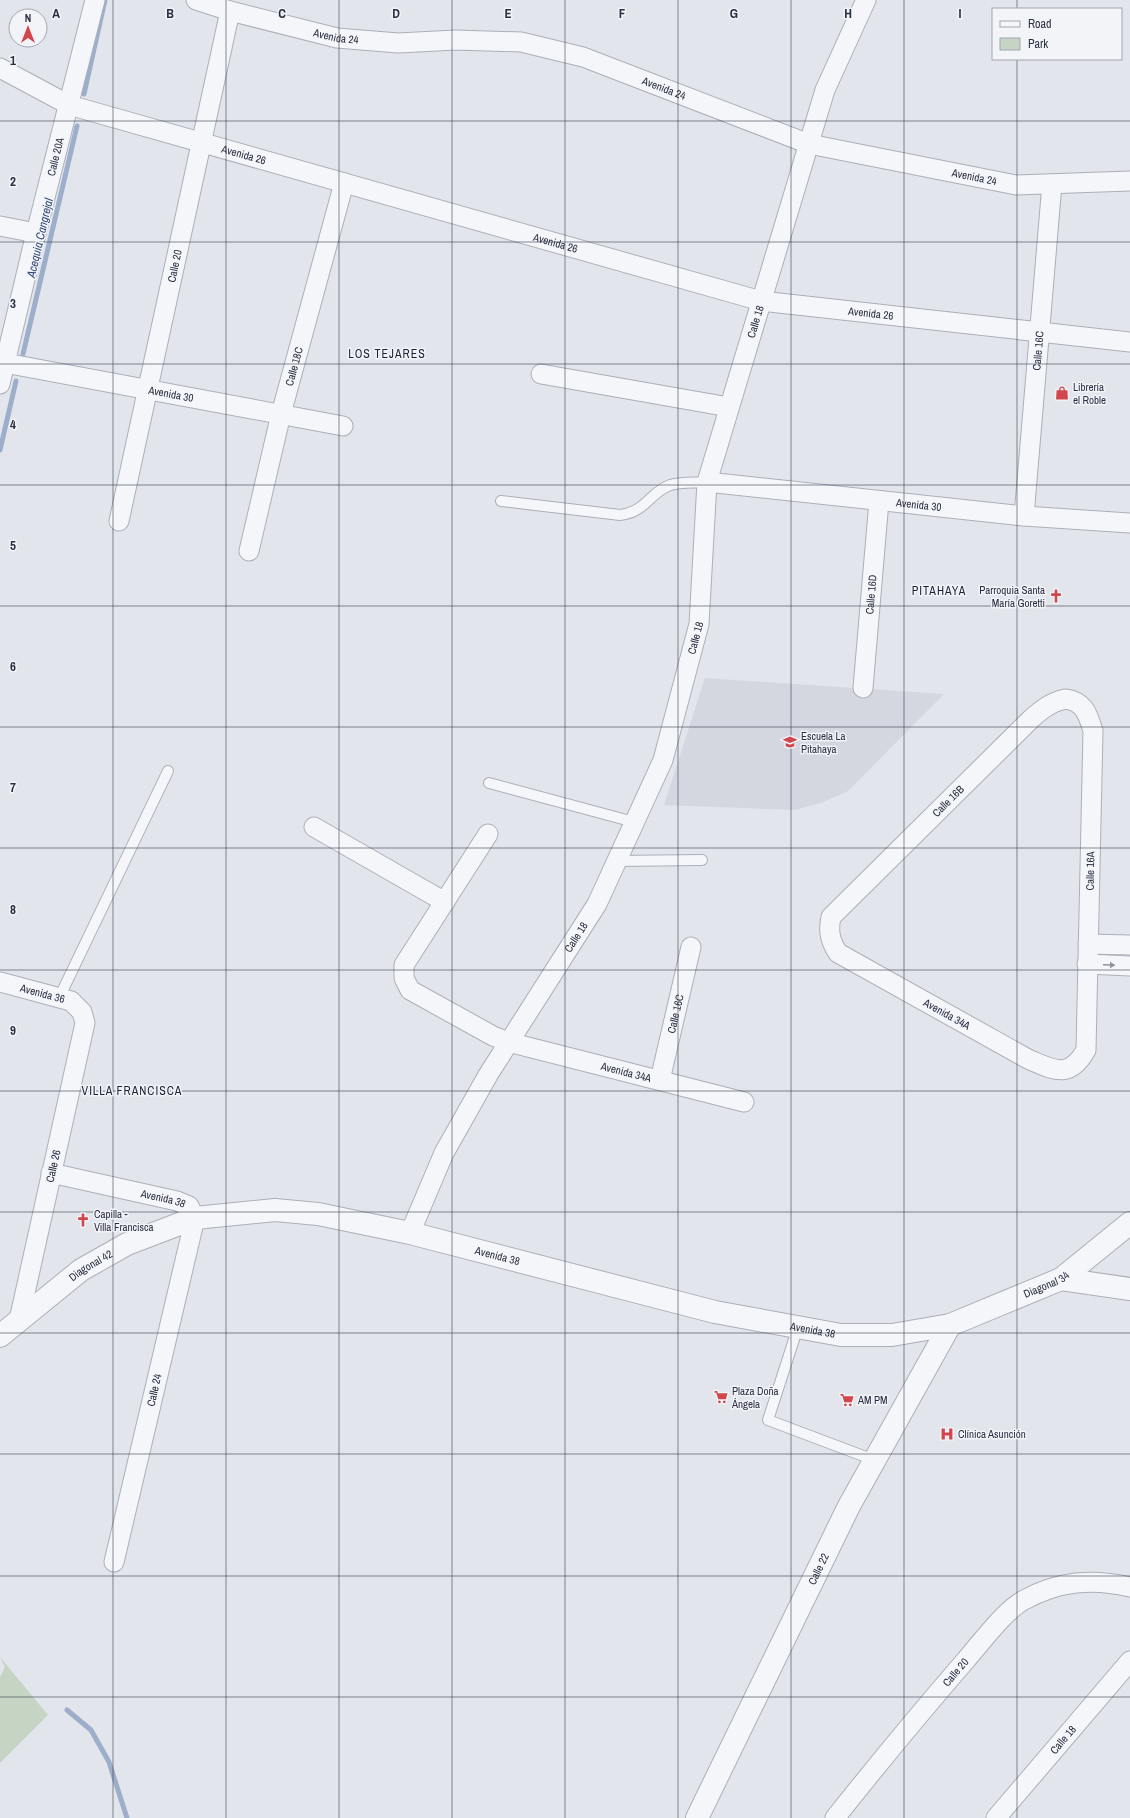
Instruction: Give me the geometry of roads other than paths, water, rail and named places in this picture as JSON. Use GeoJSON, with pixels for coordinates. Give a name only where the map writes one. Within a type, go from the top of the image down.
{"type":"FeatureCollection","features":[{"type":"Feature","properties":{"kind":"street","name":"Calle 20A"},"geometry":{"type":"LineString","coordinates":[[0,384],[3,362],[95,0]]}},
{"type":"Feature","properties":{"kind":"street","name":"Avenida 24"},"geometry":{"type":"LineString","coordinates":[[196,0],[230,11],[337,38],[398,43],[456,40],[521,42],[583,57],[809,144],[1016,185],[1130,181]]}},
{"type":"Feature","properties":{"kind":"street","name":"Calle 18"},"geometry":{"type":"LineString","coordinates":[[410,1233],[444,1154],[508,1042],[597,904],[663,760],[699,624],[707,482],[825,90],[866,0]]}},
{"type":"Feature","properties":{"kind":"street","name":"Calle 20"},"geometry":{"type":"LineString","coordinates":[[119,521],[230,11]]}},
{"type":"Feature","properties":{"kind":"street","name":"Avenida 26"},"geometry":{"type":"LineString","coordinates":[[0,68],[69,104],[761,301],[1130,342]]}},
{"type":"Feature","properties":{"kind":"street","name":"Calle 18C"},"geometry":{"type":"LineString","coordinates":[[249,551],[281,414],[344,182]]}},
{"type":"Feature","properties":{"kind":"street","name":"Calle 16C"},"geometry":{"type":"LineString","coordinates":[[1024,516],[1052,184]]}},
{"type":"Feature","properties":{"kind":"street"},"geometry":{"type":"LineString","coordinates":[[0,226],[36,233]]}},
{"type":"Feature","properties":{"kind":"street","name":"Avenida 30"},"geometry":{"type":"LineString","coordinates":[[3,362],[343,426]]}},
{"type":"Feature","properties":{"kind":"street"},"geometry":{"type":"LineString","coordinates":[[542,374],[729,407]]}},
{"type":"Feature","properties":{"kind":"street","name":"Avenida 30"},"geometry":{"type":"LineString","coordinates":[[707,482],[1024,516],[1130,523]]}},
{"type":"Feature","properties":{"kind":"street","name":"Calle 16D"},"geometry":{"type":"LineString","coordinates":[[863,688],[879,501]]}},
{"type":"Feature","properties":{"kind":"street","name":"Calle 16B"},"geometry":{"type":"LineString","coordinates":[[831,917],[1031,719],[1044,708],[1058,701],[1073,700]]}},
{"type":"Feature","properties":{"kind":"street","name":"Calle 16A"},"geometry":{"type":"LineString","coordinates":[[1073,700],[1082,705],[1088,715],[1093,731],[1086,1050]]}},
{"type":"Feature","properties":{"kind":"street"},"geometry":{"type":"LineString","coordinates":[[314,827],[445,902]]}},
{"type":"Feature","properties":{"kind":"street","name":"Avenida 34A"},"geometry":{"type":"LineString","coordinates":[[488,834],[404,965],[404,978],[410,990],[493,1036],[508,1042],[744,1102]]}},
{"type":"Feature","properties":{"kind":"street","name":"Avenida 34A"},"geometry":{"type":"LineString","coordinates":[[831,917],[829,927],[830,938],[838,953],[1028,1059],[1054,1070],[1062,1071],[1071,1068],[1080,1061],[1086,1050]]}},
{"type":"Feature","properties":{"kind":"street"},"geometry":{"type":"LineString","coordinates":[[1088,944],[1130,945]]}},
{"type":"Feature","properties":{"kind":"street","name":"Calle 16C"},"geometry":{"type":"LineString","coordinates":[[660,1080],[691,947]]}},
{"type":"Feature","properties":{"kind":"street"},"geometry":{"type":"LineString","coordinates":[[1087,964],[1130,966]]}},
{"type":"Feature","properties":{"kind":"street","name":"Avenida 36"},"geometry":{"type":"LineString","coordinates":[[0,982],[71,1001],[82,1012]]}},
{"type":"Feature","properties":{"kind":"street","name":"Calle 26"},"geometry":{"type":"LineString","coordinates":[[19,1320],[85,1023],[82,1012]]}},
{"type":"Feature","properties":{"kind":"street","name":"Avenida 38"},"geometry":{"type":"LineString","coordinates":[[51,1173],[177,1201],[188,1206],[195,1218],[275,1210],[318,1214],[410,1233],[715,1312],[841,1335],[892,1335],[950,1325]]}},
{"type":"Feature","properties":{"kind":"street","name":"Diagonal 42"},"geometry":{"type":"LineString","coordinates":[[0,1336],[81,1270],[127,1244],[195,1218]]}},
{"type":"Feature","properties":{"kind":"street","name":"Calle 24"},"geometry":{"type":"LineString","coordinates":[[114,1562],[195,1218]]}},
{"type":"Feature","properties":{"kind":"street","name":"Diagonal 34"},"geometry":{"type":"LineString","coordinates":[[950,1325],[1061,1279],[1130,1223]]}},
{"type":"Feature","properties":{"kind":"street"},"geometry":{"type":"LineString","coordinates":[[1061,1279],[1130,1289]]}},
{"type":"Feature","properties":{"kind":"street","name":"Calle 22"},"geometry":{"type":"LineString","coordinates":[[703,1816],[849,1506],[950,1325]]}},
{"type":"Feature","properties":{"kind":"street","name":"Calle 20"},"geometry":{"type":"LineString","coordinates":[[835,1818],[894,1744],[978,1645],[998,1622],[1022,1600],[1046,1589],[1072,1583],[1109,1582],[1130,1587]]}},
{"type":"Feature","properties":{"kind":"street","name":"Calle 18"},"geometry":{"type":"LineString","coordinates":[[996,1818],[1130,1661]]}},
{"type":"Feature","properties":{"kind":"lane"},"geometry":{"type":"LineString","coordinates":[[502,500],[632,514],[647,504],[660,491],[671,485],[707,482]]}},
{"type":"Feature","properties":{"kind":"lane"},"geometry":{"type":"LineString","coordinates":[[59,998],[168,771]]}},
{"type":"Feature","properties":{"kind":"lane"},"geometry":{"type":"LineString","coordinates":[[489,783],[634,822]]}},
{"type":"Feature","properties":{"kind":"lane"},"geometry":{"type":"LineString","coordinates":[[617,860],[702,860]]}},
{"type":"Feature","properties":{"kind":"lane"},"geometry":{"type":"LineString","coordinates":[[798,1327],[768,1420],[874,1460]]}},
{"type":"Feature","properties":{"kind":"waterway","name":"Acequia Cangrejal"},"geometry":{"type":"LineString","coordinates":[[84,94],[105,0]]}},
{"type":"Feature","properties":{"kind":"waterway","name":"Acequia Cangrejal"},"geometry":{"type":"LineString","coordinates":[[23,354],[77,126]]}},
{"type":"Feature","properties":{"kind":"waterway","name":"Acequia Cangrejal"},"geometry":{"type":"LineString","coordinates":[[0,450],[16,381]]}},
{"type":"Feature","properties":{"kind":"waterway","name":"Acequia Cangrejal"},"geometry":{"type":"LineString","coordinates":[[67,1710],[91,1730],[109,1762],[127,1818]]}},
{"type":"Feature","properties":{"kind":"place","name":"Librería el Roble"},"geometry":{"type":"Point","coordinates":[1062,393]}},
{"type":"Feature","properties":{"kind":"place","name":"Parroquia Santa María Goretti"},"geometry":{"type":"Point","coordinates":[1056,596]}},
{"type":"Feature","properties":{"kind":"place","name":"Escuela La Pitahaya"},"geometry":{"type":"Point","coordinates":[790,742]}},
{"type":"Feature","properties":{"kind":"place","name":"Capilla - Villa Francisca"},"geometry":{"type":"Point","coordinates":[83,1220]}},
{"type":"Feature","properties":{"kind":"place","name":"Plaza Doña Ángela"},"geometry":{"type":"Point","coordinates":[721,1397]}},
{"type":"Feature","properties":{"kind":"place","name":"AM PM"},"geometry":{"type":"Point","coordinates":[847,1400]}},
{"type":"Feature","properties":{"kind":"place","name":"Clínica Asunción"},"geometry":{"type":"Point","coordinates":[947,1434]}},
{"type":"Feature","properties":{"kind":"district","name":"LOS TEJARES"},"geometry":{"type":"Point","coordinates":[387,354]}},
{"type":"Feature","properties":{"kind":"district","name":"PITAHAYA"},"geometry":{"type":"Point","coordinates":[939,591]}},
{"type":"Feature","properties":{"kind":"district","name":"VILLA FRANCISCA"},"geometry":{"type":"Point","coordinates":[132,1091]}}]}
